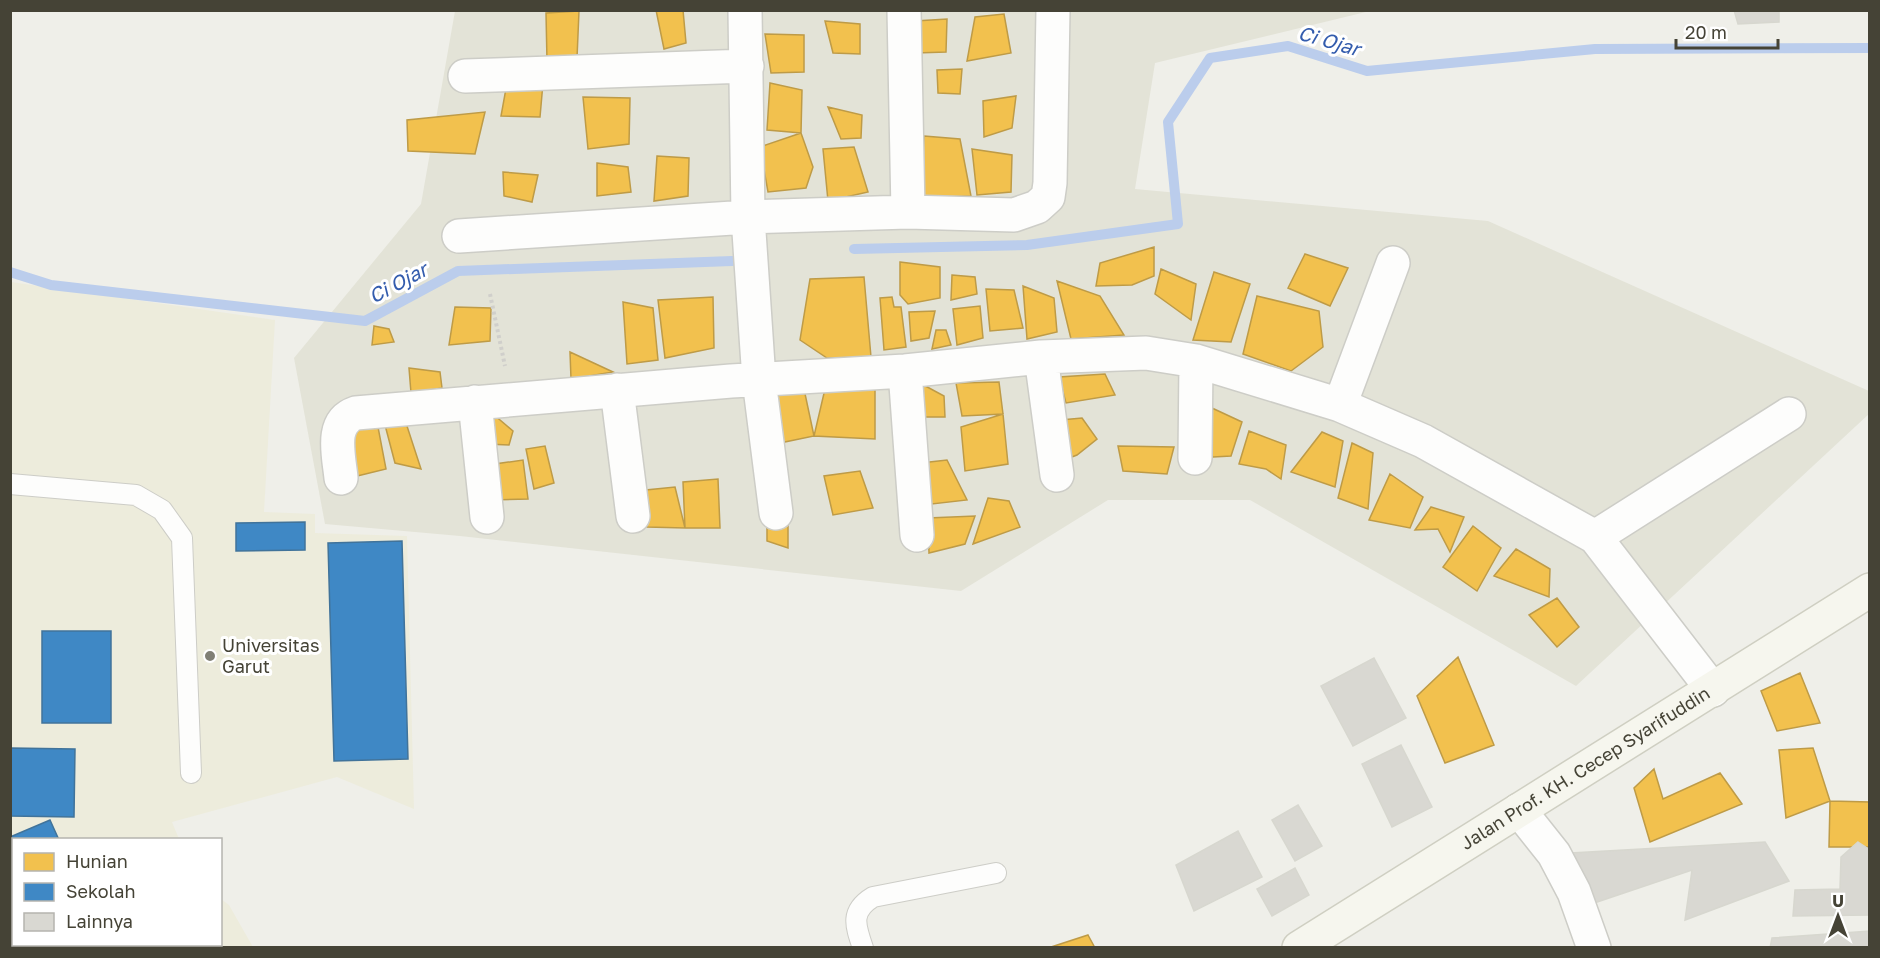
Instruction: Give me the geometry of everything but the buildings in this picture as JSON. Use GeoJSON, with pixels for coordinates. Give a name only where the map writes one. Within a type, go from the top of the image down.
{"type":"FeatureCollection","features":[{"type":"Feature","properties":{"kind":"main road","name":"Jalan Prof. KH. Cecep Syarifuddin"},"geometry":{"type":"LineString","coordinates":[[1299,948],[1869,590]]}},
{"type":"Feature","properties":{"kind":"street"},"geometry":{"type":"LineString","coordinates":[[754,10],[745,11],[748,217],[759,380],[776,513]]}},
{"type":"Feature","properties":{"kind":"street"},"geometry":{"type":"LineString","coordinates":[[904,10],[909,212]]}},
{"type":"Feature","properties":{"kind":"street"},"geometry":{"type":"LineString","coordinates":[[459,236],[748,217],[909,212],[1014,215],[1037,207],[1048,197],[1053,10]]}},
{"type":"Feature","properties":{"kind":"street"},"geometry":{"type":"LineString","coordinates":[[465,76],[747,66]]}},
{"type":"Feature","properties":{"kind":"street"},"geometry":{"type":"LineString","coordinates":[[1340,405],[1393,263]]}},
{"type":"Feature","properties":{"kind":"street"},"geometry":{"type":"LineString","coordinates":[[341,478],[337,440],[339,428],[348,416],[512,398],[905,371],[1041,357],[1146,353],[1196,361],[1340,405],[1423,441],[1595,537],[1713,690]]}},
{"type":"Feature","properties":{"kind":"street"},"geometry":{"type":"LineString","coordinates":[[1041,357],[1057,474]]}},
{"type":"Feature","properties":{"kind":"street"},"geometry":{"type":"LineString","coordinates":[[1195,458],[1196,361]]}},
{"type":"Feature","properties":{"kind":"street"},"geometry":{"type":"LineString","coordinates":[[905,371],[917,535]]}},
{"type":"Feature","properties":{"kind":"street"},"geometry":{"type":"LineString","coordinates":[[617,390],[633,516]]}},
{"type":"Feature","properties":{"kind":"street"},"geometry":{"type":"LineString","coordinates":[[475,402],[487,517]]}},
{"type":"Feature","properties":{"kind":"street"},"geometry":{"type":"LineString","coordinates":[[1595,537],[1789,414]]}},
{"type":"Feature","properties":{"kind":"street"},"geometry":{"type":"LineString","coordinates":[[1519,810],[1554,854],[1574,892],[1594,948]]}},
{"type":"Feature","properties":{"kind":"lane"},"geometry":{"type":"LineString","coordinates":[[10,484],[136,495],[162,510],[182,538],[191,773]]}},
{"type":"Feature","properties":{"kind":"lane"},"geometry":{"type":"LineString","coordinates":[[863,948],[856,918],[862,904],[873,897],[996,873]]}},
{"type":"Feature","properties":{"kind":"path"},"geometry":{"type":"LineString","coordinates":[[490,294],[512,398]]}},
{"type":"Feature","properties":{"kind":"shaded area"},"geometry":{"type":"Polygon","coordinates":[[[1374,10],[1155,63],[1135,189],[1488,221],[1869,391],[1870,413],[1576,686],[1250,500],[1108,500],[961,591],[460,536],[325,524],[294,358],[421,204],[455,11],[1374,10]]]}},
{"type":"Feature","properties":{"kind":"shaded area","name":"Universitas Garut"},"geometry":{"type":"Polygon","coordinates":[[[11,282],[275,320],[264,512],[315,514],[315,533],[407,536],[414,809],[337,777],[172,822],[179,838],[12,838],[12,946],[222,946],[222,900],[229,905],[253,947],[11,948],[11,282]]]}},
{"type":"Feature","properties":{"kind":"waterway","name":"Ci Ojar"},"geometry":{"type":"LineString","coordinates":[[854,249],[1027,245],[1178,224],[1168,122],[1210,58],[1288,46],[1367,71],[1595,49],[1870,48]]}},
{"type":"Feature","properties":{"kind":"waterway","name":"Ci Ojar"},"geometry":{"type":"LineString","coordinates":[[10,272],[51,285],[365,321],[458,271],[732,261]]}},
{"type":"Feature","properties":{"kind":"place","name":"Universitas Garut"},"geometry":{"type":"Point","coordinates":[210,656]}}]}
